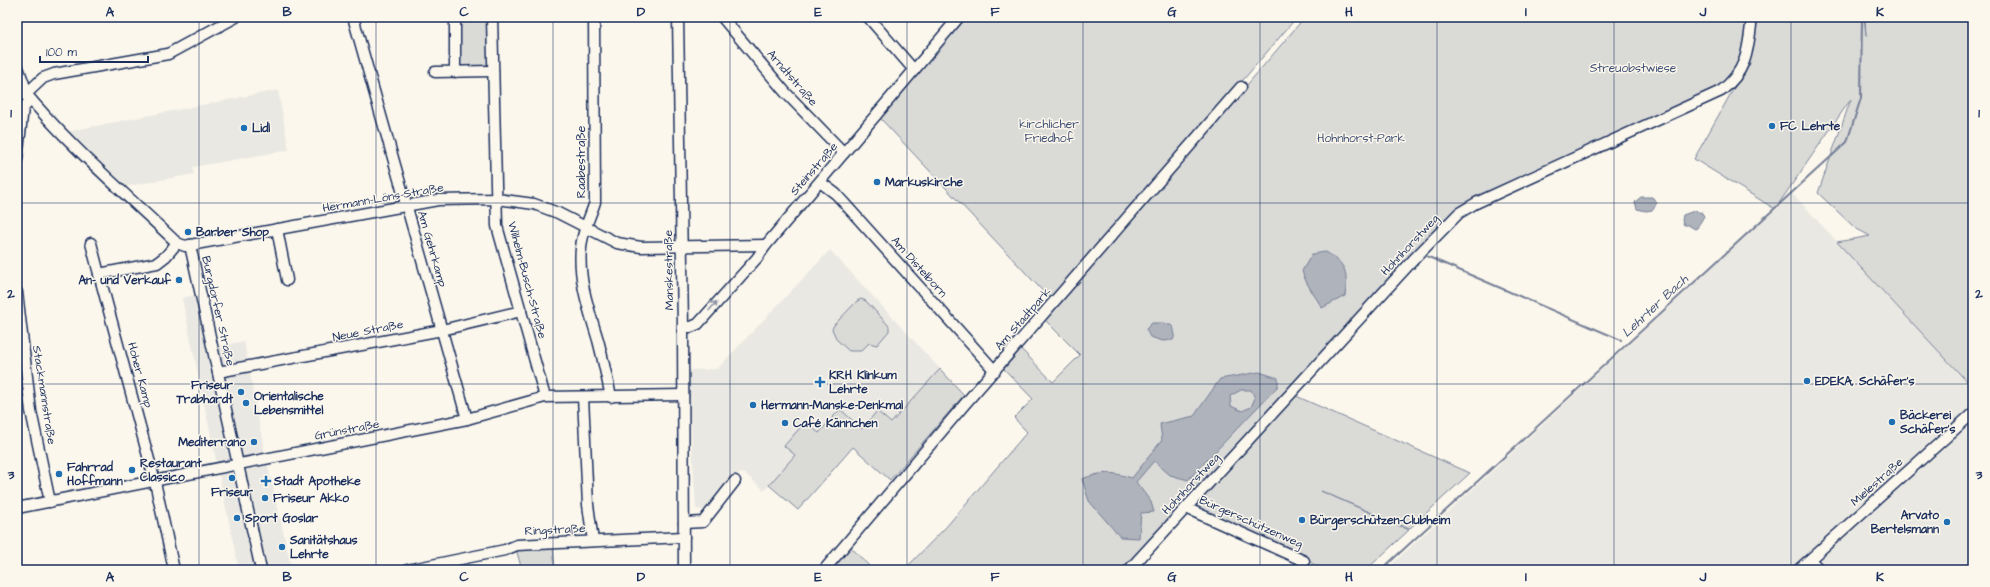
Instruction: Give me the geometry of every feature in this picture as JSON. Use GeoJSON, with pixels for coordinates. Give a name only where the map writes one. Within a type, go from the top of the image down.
{"type":"FeatureCollection","features":[{"type":"Feature","properties":{"kind":"main road"},"geometry":{"type":"LineString","coordinates":[[17,69],[29,97]]}},
{"type":"Feature","properties":{"kind":"street"},"geometry":{"type":"LineString","coordinates":[[17,160],[23,108],[43,78],[54,74],[168,54],[236,17]]}},
{"type":"Feature","properties":{"kind":"street","name":"Am Gehrkamp"},"geometry":{"type":"LineString","coordinates":[[352,17],[468,419]]}},
{"type":"Feature","properties":{"kind":"street"},"geometry":{"type":"LineString","coordinates":[[455,17],[455,72]]}},
{"type":"Feature","properties":{"kind":"street","name":"Wilhelm-Busch-Straße"},"geometry":{"type":"LineString","coordinates":[[492,17],[497,226],[545,397]]}},
{"type":"Feature","properties":{"kind":"street","name":"Raabestraße"},"geometry":{"type":"LineString","coordinates":[[594,17],[595,202],[585,227],[581,247],[580,270],[582,288],[599,343],[611,397]]}},
{"type":"Feature","properties":{"kind":"street","name":"Manskestraße"},"geometry":{"type":"LineString","coordinates":[[678,17],[684,395],[684,570]]}},
{"type":"Feature","properties":{"kind":"street","name":"Arndtstraße"},"geometry":{"type":"LineString","coordinates":[[722,17],[785,92],[844,153]]}},
{"type":"Feature","properties":{"kind":"street"},"geometry":{"type":"LineString","coordinates":[[868,17],[914,70]]}},
{"type":"Feature","properties":{"kind":"street","name":"Steinstraße"},"geometry":{"type":"LineString","coordinates":[[683,327],[691,327],[698,324],[757,258],[766,245],[959,17]]}},
{"type":"Feature","properties":{"kind":"street","name":"Hohnhorstweg"},"geometry":{"type":"LineString","coordinates":[[1129,570],[1415,258],[1459,213],[1476,203],[1721,91],[1734,81],[1742,67],[1748,52],[1752,17]]}},
{"type":"Feature","properties":{"kind":"street"},"geometry":{"type":"LineString","coordinates":[[435,72],[493,71]]}},
{"type":"Feature","properties":{"kind":"street"},"geometry":{"type":"LineString","coordinates":[[17,82],[53,123],[177,243],[166,256],[157,262],[99,274]]}},
{"type":"Feature","properties":{"kind":"street","name":"Am Stadtpark"},"geometry":{"type":"LineString","coordinates":[[824,570],[1241,86]]}},
{"type":"Feature","properties":{"kind":"street","name":"Am Distelborn"},"geometry":{"type":"LineString","coordinates":[[820,182],[836,194],[995,371]]}},
{"type":"Feature","properties":{"kind":"street","name":"Hermann-Löns-Straße"},"geometry":{"type":"LineString","coordinates":[[190,245],[438,200],[497,199],[534,204],[558,213],[617,243],[641,247],[766,245]]}},
{"type":"Feature","properties":{"kind":"street"},"geometry":{"type":"LineString","coordinates":[[277,229],[287,280]]}},
{"type":"Feature","properties":{"kind":"street","name":"Hoher Kamp"},"geometry":{"type":"LineString","coordinates":[[91,243],[155,482],[174,570]]}},
{"type":"Feature","properties":{"kind":"street","name":"Burgdorfer Straße"},"geometry":{"type":"LineString","coordinates":[[177,243],[190,245],[261,570]]}},
{"type":"Feature","properties":{"kind":"street","name":"Stackmannstraße"},"geometry":{"type":"LineString","coordinates":[[17,292],[31,411],[50,502]]}},
{"type":"Feature","properties":{"kind":"street","name":"Neue Straße"},"geometry":{"type":"LineString","coordinates":[[218,372],[442,330],[521,312]]}},
{"type":"Feature","properties":{"kind":"street","name":"Grünstraße"},"geometry":{"type":"LineString","coordinates":[[17,508],[155,482],[468,419],[545,397],[684,395]]}},
{"type":"Feature","properties":{"kind":"street"},"geometry":{"type":"LineString","coordinates":[[583,396],[588,505],[593,541]]}},
{"type":"Feature","properties":{"kind":"street","name":"Mielestraße"},"geometry":{"type":"LineString","coordinates":[[1798,570],[1973,413]]}},
{"type":"Feature","properties":{"kind":"street"},"geometry":{"type":"LineString","coordinates":[[684,523],[703,522],[735,481]]}},
{"type":"Feature","properties":{"kind":"street","name":"Bürgerschützenweg"},"geometry":{"type":"LineString","coordinates":[[1186,508],[1304,560]]}},
{"type":"Feature","properties":{"kind":"street","name":"Ringstraße"},"geometry":{"type":"LineString","coordinates":[[407,570],[505,550],[517,545],[684,537]]}},
{"type":"Feature","properties":{"kind":"street"},"geometry":{"type":"LineString","coordinates":[[1810,560],[1820,570]]}},
{"type":"Feature","properties":{"kind":"shaded area"},"geometry":{"type":"Polygon","coordinates":[[[278,90],[289,150],[193,167],[194,174],[123,187],[65,132],[278,90]]]}},
{"type":"Feature","properties":{"kind":"shaded area"},"geometry":{"type":"Polygon","coordinates":[[[1792,193],[1973,388],[1973,570],[1826,570],[1816,559],[1804,570],[1397,570],[1392,564],[1792,193]]]}},
{"type":"Feature","properties":{"kind":"shaded area"},"geometry":{"type":"Polygon","coordinates":[[[1641,197],[1652,197],[1657,202],[1653,210],[1646,211],[1637,209],[1635,202],[1641,197]]]}},
{"type":"Feature","properties":{"kind":"shaded area"},"geometry":{"type":"Polygon","coordinates":[[[1694,211],[1702,213],[1704,216],[1695,229],[1688,225],[1684,225],[1682,221],[1683,215],[1694,211]]]}},
{"type":"Feature","properties":{"kind":"shaded area","name":"KRH Klinkum Lehrte"},"geometry":{"type":"Polygon","coordinates":[[[830,250],[964,395],[890,480],[853,447],[798,510],[770,485],[764,490],[744,473],[737,474],[706,510],[696,509],[687,370],[717,369],[830,250]]]}},
{"type":"Feature","properties":{"kind":"shaded area"},"geometry":{"type":"Polygon","coordinates":[[[1326,252],[1342,265],[1346,275],[1346,288],[1345,296],[1322,308],[1308,285],[1302,271],[1312,254],[1326,252]]]}},
{"type":"Feature","properties":{"kind":"shaded area"},"geometry":{"type":"Polygon","coordinates":[[[199,294],[211,348],[244,341],[263,444],[292,570],[239,570],[182,298],[199,294]]]}},
{"type":"Feature","properties":{"kind":"shaded area"},"geometry":{"type":"Polygon","coordinates":[[[1152,323],[1163,323],[1173,326],[1175,335],[1173,340],[1163,341],[1150,337],[1146,329],[1152,323]]]}},
{"type":"Feature","properties":{"kind":"shaded area"},"geometry":{"type":"Polygon","coordinates":[[[1259,372],[1278,378],[1278,386],[1188,480],[1170,475],[1154,461],[1136,482],[1151,502],[1154,512],[1141,513],[1139,538],[1120,537],[1089,501],[1082,479],[1107,473],[1119,474],[1132,478],[1162,440],[1160,424],[1194,416],[1220,379],[1259,372]],[[1241,390],[1230,396],[1231,406],[1242,411],[1251,407],[1255,398],[1251,390],[1241,390]]]}},
{"type":"Feature","properties":{"kind":"green space","name":"kirchlicher Friedhof"},"geometry":{"type":"Polygon","coordinates":[[[967,17],[1297,17],[1053,302],[880,118],[967,17]]]}},
{"type":"Feature","properties":{"kind":"green space","name":"Hohnhorst-Park"},"geometry":{"type":"Polygon","coordinates":[[[1305,17],[1750,17],[1746,42],[1731,80],[1706,95],[1463,207],[1131,570],[904,570],[946,527],[1027,432],[1014,418],[1033,399],[1004,369],[1021,349],[1053,382],[1080,355],[1045,320],[1053,311],[1052,309],[1059,303],[1060,304],[1305,17]]]}},
{"type":"Feature","properties":{"kind":"green space"},"geometry":{"type":"Polygon","coordinates":[[[1757,17],[1864,17],[1866,36],[1865,17],[1973,17],[1973,388],[1837,242],[1870,236],[1855,228],[1818,193],[1851,99],[1775,209],[1694,159],[1748,63],[1757,17]]]}},
{"type":"Feature","properties":{"kind":"green space"},"geometry":{"type":"Polygon","coordinates":[[[457,19],[489,19],[490,69],[458,70],[457,19]]]}},
{"type":"Feature","properties":{"kind":"green space"},"geometry":{"type":"Polygon","coordinates":[[[861,299],[866,301],[889,326],[889,331],[877,345],[869,343],[861,351],[849,351],[837,340],[832,329],[857,301],[861,299]]]}},
{"type":"Feature","properties":{"kind":"green space"},"geometry":{"type":"Polygon","coordinates":[[[940,369],[964,395],[890,480],[853,447],[798,510],[769,485],[795,455],[784,446],[805,422],[819,433],[840,409],[862,429],[877,411],[891,423],[940,369]]]}},
{"type":"Feature","properties":{"kind":"green space"},"geometry":{"type":"Polygon","coordinates":[[[1296,396],[1470,473],[1409,529],[1321,491],[1409,530],[1366,570],[1327,570],[1195,511],[1194,508],[1296,396]]]}},
{"type":"Feature","properties":{"kind":"green space"},"geometry":{"type":"Polygon","coordinates":[[[844,540],[873,570],[818,570],[844,540]]]}},
{"type":"Feature","properties":{"kind":"green space"},"geometry":{"type":"Polygon","coordinates":[[[553,547],[555,570],[522,570],[516,549],[553,547]]]}},
{"type":"Feature","properties":{"kind":"waterway","name":"Lehrter Bach"},"geometry":{"type":"LineString","coordinates":[[1381,570],[1847,142],[1861,98],[1862,17]]}},
{"type":"Feature","properties":{"kind":"waterway"},"geometry":{"type":"LineString","coordinates":[[1424,255],[1621,340]]}},
{"type":"Feature","properties":{"kind":"place","name":"FC Lehrte"},"geometry":{"type":"Point","coordinates":[1772,126]}},
{"type":"Feature","properties":{"kind":"place","name":"Lidl"},"geometry":{"type":"Point","coordinates":[244,128]}},
{"type":"Feature","properties":{"kind":"place","name":"Markuskirche"},"geometry":{"type":"Point","coordinates":[877,182]}},
{"type":"Feature","properties":{"kind":"place","name":"Barber Shop"},"geometry":{"type":"Point","coordinates":[188,232]}},
{"type":"Feature","properties":{"kind":"place","name":"An- und Verkauf"},"geometry":{"type":"Point","coordinates":[179,280]}},
{"type":"Feature","properties":{"kind":"place","name":"EDEKA, Schäfer's"},"geometry":{"type":"Point","coordinates":[1807,381]}},
{"type":"Feature","properties":{"kind":"place","name":"KRH Klinkum Lehrte"},"geometry":{"type":"Point","coordinates":[820,382]}},
{"type":"Feature","properties":{"kind":"place","name":"Friseur Trabhardt"},"geometry":{"type":"Point","coordinates":[241,392]}},
{"type":"Feature","properties":{"kind":"place","name":"Orientalische Lebensmittel"},"geometry":{"type":"Point","coordinates":[246,403]}},
{"type":"Feature","properties":{"kind":"place","name":"Hermann-Manske-Denkmal"},"geometry":{"type":"Point","coordinates":[753,405]}},
{"type":"Feature","properties":{"kind":"place","name":"Bäckerei Schäfer's"},"geometry":{"type":"Point","coordinates":[1892,422]}},
{"type":"Feature","properties":{"kind":"place","name":"Café Kännchen"},"geometry":{"type":"Point","coordinates":[785,423]}},
{"type":"Feature","properties":{"kind":"place","name":"Mediterrano"},"geometry":{"type":"Point","coordinates":[254,442]}},
{"type":"Feature","properties":{"kind":"place","name":"Restaurant Classico"},"geometry":{"type":"Point","coordinates":[132,470]}},
{"type":"Feature","properties":{"kind":"place","name":"Fahrrad Hoffmann"},"geometry":{"type":"Point","coordinates":[59,474]}},
{"type":"Feature","properties":{"kind":"place","name":"Friseur"},"geometry":{"type":"Point","coordinates":[232,478]}},
{"type":"Feature","properties":{"kind":"place","name":"Stadt Apotheke"},"geometry":{"type":"Point","coordinates":[266,481]}},
{"type":"Feature","properties":{"kind":"place","name":"Friseur Akko"},"geometry":{"type":"Point","coordinates":[265,498]}},
{"type":"Feature","properties":{"kind":"place","name":"Sport Goslar"},"geometry":{"type":"Point","coordinates":[237,518]}},
{"type":"Feature","properties":{"kind":"place","name":"Bürgerschützen-Clubheim"},"geometry":{"type":"Point","coordinates":[1302,520]}},
{"type":"Feature","properties":{"kind":"place","name":"Arvato Bertelsmann"},"geometry":{"type":"Point","coordinates":[1947,522]}},
{"type":"Feature","properties":{"kind":"place","name":"Sanitätshaus Lehrte"},"geometry":{"type":"Point","coordinates":[282,547]}},
{"type":"Feature","properties":{"kind":"park label","name":"Streuobstwiese"},"geometry":{"type":"Point","coordinates":[1633,68]}}]}
